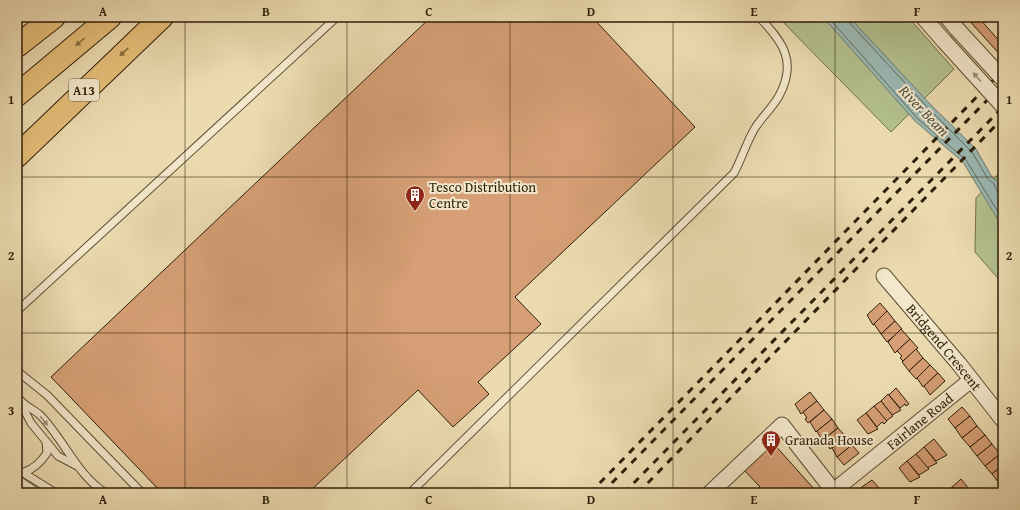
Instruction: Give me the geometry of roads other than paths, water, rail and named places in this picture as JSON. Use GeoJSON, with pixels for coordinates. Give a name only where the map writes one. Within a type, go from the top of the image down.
{"type":"FeatureCollection","features":[{"type":"Feature","properties":{"kind":"highway"},"geometry":{"type":"LineString","coordinates":[[17,46],[54,17]]}},
{"type":"Feature","properties":{"kind":"highway"},"geometry":{"type":"LineString","coordinates":[[17,95],[110,17]]}},
{"type":"Feature","properties":{"kind":"highway","name":"A13"},"geometry":{"type":"LineString","coordinates":[[17,156],[162,17]]}},
{"type":"Feature","properties":{"kind":"street"},"geometry":{"type":"LineString","coordinates":[[923,17],[1003,106]]}},
{"type":"Feature","properties":{"kind":"street"},"geometry":{"type":"LineString","coordinates":[[947,17],[1003,79]]}},
{"type":"Feature","properties":{"kind":"street","name":"Bridgend Crescent"},"geometry":{"type":"LineString","coordinates":[[884,276],[1003,420]]}},
{"type":"Feature","properties":{"kind":"street","name":"Fairlane Road"},"geometry":{"type":"LineString","coordinates":[[833,492],[970,380]]}},
{"type":"Feature","properties":{"kind":"street"},"geometry":{"type":"LineString","coordinates":[[710,493],[782,425],[833,492]]}},
{"type":"Feature","properties":{"kind":"lane"},"geometry":{"type":"LineString","coordinates":[[17,311],[337,17]]}},
{"type":"Feature","properties":{"kind":"lane"},"geometry":{"type":"LineString","coordinates":[[410,493],[734,173],[754,130],[779,97],[785,83],[787,67],[785,51],[778,36],[759,17]]}},
{"type":"Feature","properties":{"kind":"lane"},"geometry":{"type":"LineString","coordinates":[[17,371],[47,395],[142,493]]}},
{"type":"Feature","properties":{"kind":"lane"},"geometry":{"type":"LineString","coordinates":[[18,397],[31,423],[58,456],[77,466],[105,493]]}},
{"type":"Feature","properties":{"kind":"lane"},"geometry":{"type":"LineString","coordinates":[[18,397],[39,415],[70,453],[77,466]]}},
{"type":"Feature","properties":{"kind":"lane"},"geometry":{"type":"LineString","coordinates":[[21,471],[30,470],[43,459],[48,449],[45,440]]}},
{"type":"Feature","properties":{"kind":"lane"},"geometry":{"type":"LineString","coordinates":[[21,471],[56,493]]}},
{"type":"Feature","properties":{"kind":"lane"},"geometry":{"type":"LineString","coordinates":[[17,479],[38,493]]}},
{"type":"Feature","properties":{"kind":"water","name":"River Beam"},"geometry":{"type":"Polygon","coordinates":[[[823,17],[849,17],[931,105],[976,149],[992,177],[995,180],[1001,180],[998,186],[1003,194],[1003,228],[963,162],[915,121],[823,17]]]}},
{"type":"Feature","properties":{"kind":"railway"},"geometry":{"type":"LineString","coordinates":[[590,493],[1003,70]]}},
{"type":"Feature","properties":{"kind":"railway"},"geometry":{"type":"LineString","coordinates":[[602,493],[1003,84]]}},
{"type":"Feature","properties":{"kind":"railway"},"geometry":{"type":"LineString","coordinates":[[624,493],[1003,107]]}},
{"type":"Feature","properties":{"kind":"railway"},"geometry":{"type":"LineString","coordinates":[[638,493],[1003,118]]}},
{"type":"Feature","properties":{"kind":"place","name":"Tesco Distribution Centre"},"geometry":{"type":"Point","coordinates":[415,212]}},
{"type":"Feature","properties":{"kind":"place","name":"Granada House"},"geometry":{"type":"Point","coordinates":[771,457]}}]}
